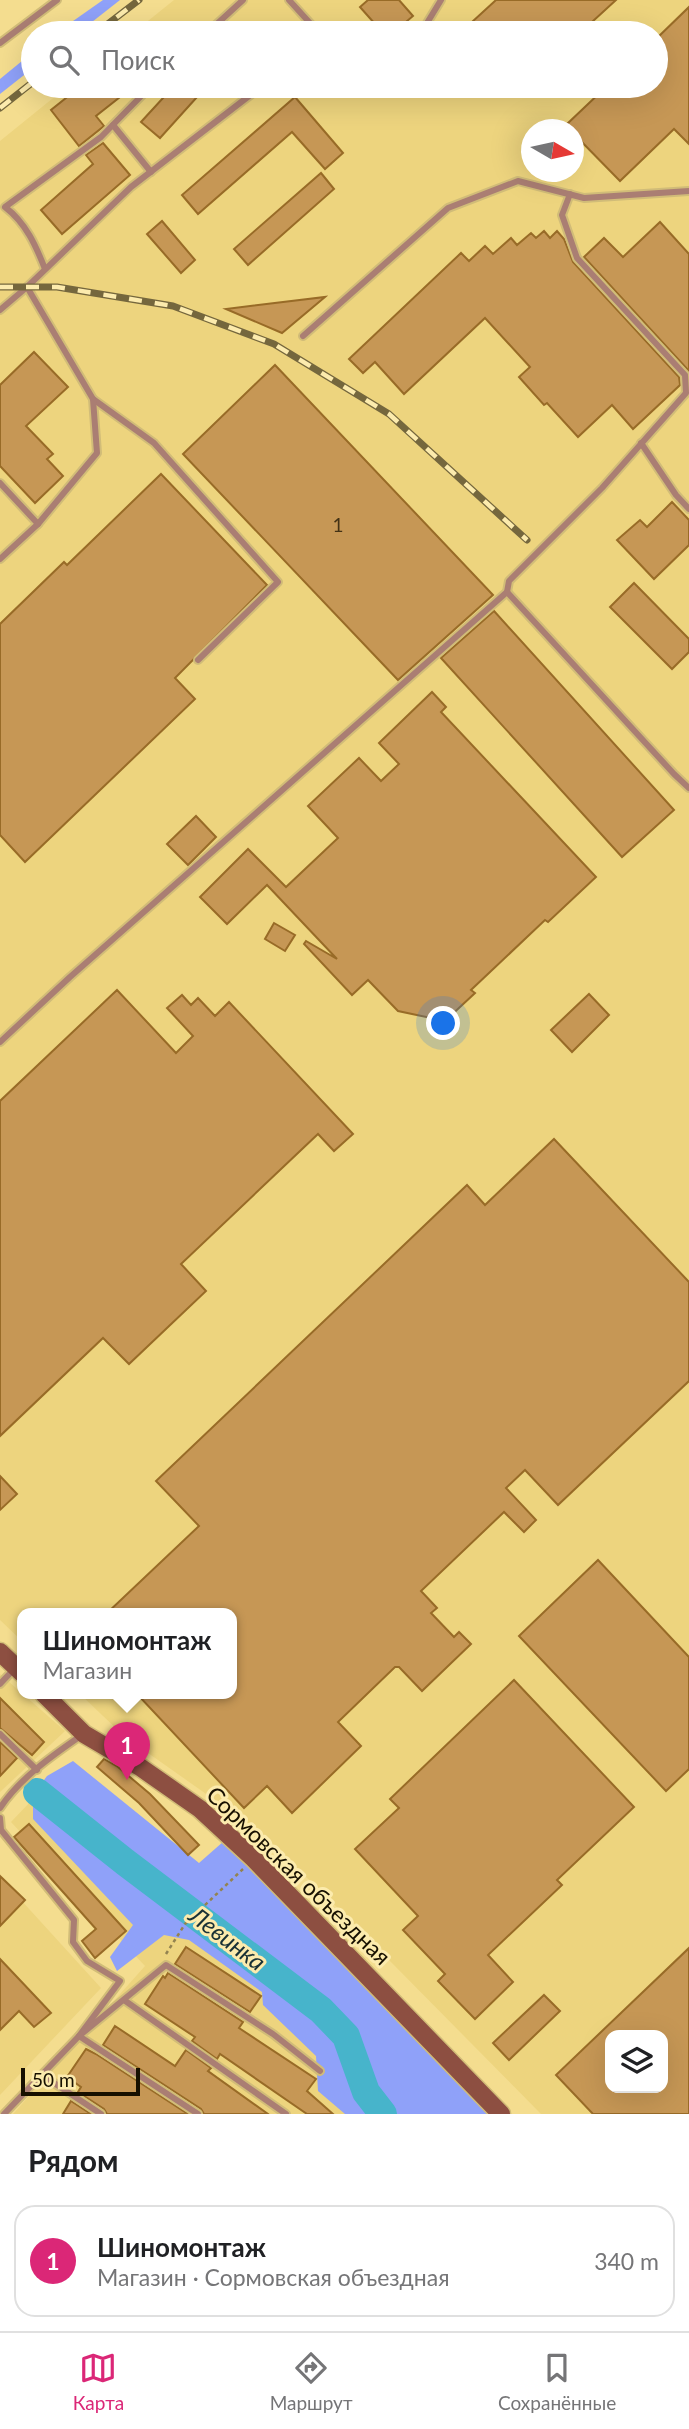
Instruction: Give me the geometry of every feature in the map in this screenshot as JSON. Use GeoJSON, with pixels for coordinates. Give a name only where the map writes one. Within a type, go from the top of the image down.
{"type":"FeatureCollection","features":[{"type":"Feature","properties":{"kind":"street"},"geometry":{"type":"LineString","coordinates":[[0,1652],[17,1668]]}},
{"type":"Feature","properties":{"kind":"street","name":"Сормовская объездная"},"geometry":{"type":"LineString","coordinates":[[49,1699],[84,1734],[140,1767],[200,1809],[254,1859],[501,2114]]}},
{"type":"Feature","properties":{"kind":"lane"},"geometry":{"type":"LineString","coordinates":[[29,21],[57,0]]}},
{"type":"Feature","properties":{"kind":"lane"},"geometry":{"type":"LineString","coordinates":[[220,21],[243,0]]}},
{"type":"Feature","properties":{"kind":"lane"},"geometry":{"type":"LineString","coordinates":[[289,0],[308,21]]}},
{"type":"Feature","properties":{"kind":"lane"},"geometry":{"type":"LineString","coordinates":[[429,0],[436,8]]}},
{"type":"Feature","properties":{"kind":"lane"},"geometry":{"type":"LineString","coordinates":[[428,21],[441,0]]}},
{"type":"Feature","properties":{"kind":"lane"},"geometry":{"type":"LineString","coordinates":[[0,43],[21,27]]}},
{"type":"Feature","properties":{"kind":"lane"},"geometry":{"type":"LineString","coordinates":[[45,270],[34,241],[15,215],[5,207],[72,159],[113,125],[139,98]]}},
{"type":"Feature","properties":{"kind":"lane"},"geometry":{"type":"LineString","coordinates":[[0,310],[131,187],[247,98]]}},
{"type":"Feature","properties":{"kind":"lane"},"geometry":{"type":"LineString","coordinates":[[113,125],[151,172]]}},
{"type":"Feature","properties":{"kind":"lane"},"geometry":{"type":"LineString","coordinates":[[303,336],[448,208],[519,181],[584,198],[689,191]]}},
{"type":"Feature","properties":{"kind":"lane"},"geometry":{"type":"LineString","coordinates":[[0,1042],[98,951],[507,593],[509,581],[602,488],[686,393],[685,375],[577,258],[562,215],[570,194]]}},
{"type":"Feature","properties":{"kind":"lane"},"geometry":{"type":"LineString","coordinates":[[27,287],[93,399],[154,443],[278,582],[198,660]]}},
{"type":"Feature","properties":{"kind":"lane"},"geometry":{"type":"LineString","coordinates":[[0,559],[38,524],[97,453],[93,399]]}},
{"type":"Feature","properties":{"kind":"lane"},"geometry":{"type":"LineString","coordinates":[[642,443],[676,495],[689,509]]}},
{"type":"Feature","properties":{"kind":"lane"},"geometry":{"type":"LineString","coordinates":[[0,483],[38,524]]}},
{"type":"Feature","properties":{"kind":"lane"},"geometry":{"type":"LineString","coordinates":[[507,593],[689,788]]}},
{"type":"Feature","properties":{"kind":"lane"},"geometry":{"type":"LineString","coordinates":[[0,1684],[17,1671]]}},
{"type":"Feature","properties":{"kind":"lane"},"geometry":{"type":"LineString","coordinates":[[0,1734],[37,1770]]}},
{"type":"Feature","properties":{"kind":"lane"},"geometry":{"type":"LineString","coordinates":[[0,1808],[11,1791],[84,1734]]}},
{"type":"Feature","properties":{"kind":"lane"},"geometry":{"type":"LineString","coordinates":[[0,1818],[1,1830],[74,1920],[73,1942],[87,1961],[120,1981],[79,2036],[4,2114]]}},
{"type":"Feature","properties":{"kind":"lane"},"geometry":{"type":"LineString","coordinates":[[79,2036],[166,1965],[273,2034],[320,2071]]}},
{"type":"Feature","properties":{"kind":"lane"},"geometry":{"type":"LineString","coordinates":[[124,2000],[286,2114]]}},
{"type":"Feature","properties":{"kind":"lane"},"geometry":{"type":"LineString","coordinates":[[79,2036],[198,2114]]}},
{"type":"Feature","properties":{"kind":"lane"},"geometry":{"type":"LineString","coordinates":[[42,2075],[101,2114]]}},
{"type":"Feature","properties":{"kind":"lane"},"geometry":{"type":"LineString","coordinates":[[11,2107],[19,2114]]}},
{"type":"Feature","properties":{"kind":"path"},"geometry":{"type":"LineString","coordinates":[[166,1965],[166,1952],[185,1924],[254,1859]]}},
{"type":"Feature","properties":{"kind":"shaded area"},"geometry":{"type":"Polygon","coordinates":[[[103,0],[120,0],[93,21],[73,21],[103,0]]]}},
{"type":"Feature","properties":{"kind":"shaded area"},"geometry":{"type":"Polygon","coordinates":[[[174,0],[689,0],[689,2114],[541,2114],[314,1884],[226,1808],[124,1736],[85,1699],[237,1699],[237,1608],[17,1608],[17,1636],[0,1620],[0,141],[53,98],[668,98],[668,21],[148,21],[174,0]]]}},
{"type":"Feature","properties":{"kind":"shaded area"},"geometry":{"type":"Polygon","coordinates":[[[21,62],[21,77],[0,94],[0,79],[21,62]]]}},
{"type":"Feature","properties":{"kind":"shaded area"},"geometry":{"type":"Polygon","coordinates":[[[0,1674],[17,1689],[17,1699],[29,1699],[65,1731],[0,1792],[0,1674]]]}},
{"type":"Feature","properties":{"kind":"shaded area"},"geometry":{"type":"Polygon","coordinates":[[[73,1761],[199,1863],[224,1841],[491,2114],[345,2114],[318,2091],[316,2056],[263,2005],[262,1992],[189,1940],[164,1935],[117,1971],[110,1957],[133,1925],[33,1819],[33,1795],[47,1776],[73,1761]]]}},
{"type":"Feature","properties":{"kind":"shaded area"},"geometry":{"type":"Polygon","coordinates":[[[32,1800],[313,2015],[366,2114],[13,2114],[145,1966],[11,1822],[32,1800]]]}},
{"type":"Feature","properties":{"kind":"shaded area"},"geometry":{"type":"Polygon","coordinates":[[[0,1877],[101,1988],[0,2095],[0,1877]]]}},
{"type":"Feature","properties":{"kind":"building"},"geometry":{"type":"Polygon","coordinates":[[[368,0],[399,0],[413,16],[407,21],[372,21],[360,7],[368,0]]]}},
{"type":"Feature","properties":{"kind":"building"},"geometry":{"type":"Polygon","coordinates":[[[496,0],[616,0],[593,21],[473,21],[496,0]]]}},
{"type":"Feature","properties":{"kind":"building"},"geometry":{"type":"Polygon","coordinates":[[[689,7],[689,144],[674,129],[620,181],[584,144],[584,119],[572,119],[594,98],[668,98],[668,27],[689,7]]]}},
{"type":"Feature","properties":{"kind":"building"},"geometry":{"type":"Polygon","coordinates":[[[66,98],[119,98],[96,116],[104,126],[79,146],[51,110],[66,98]]]}},
{"type":"Feature","properties":{"kind":"building"},"geometry":{"type":"Polygon","coordinates":[[[163,98],[196,98],[160,138],[141,122],[163,98]]]}},
{"type":"Feature","properties":{"kind":"building"},"geometry":{"type":"Polygon","coordinates":[[[294,98],[343,153],[325,169],[292,132],[198,214],[182,195],[294,98]]]}},
{"type":"Feature","properties":{"kind":"building"},"geometry":{"type":"Polygon","coordinates":[[[103,143],[130,175],[62,234],[41,210],[93,164],[86,155],[103,143]]]}},
{"type":"Feature","properties":{"kind":"building"},"geometry":{"type":"Polygon","coordinates":[[[321,173],[334,189],[248,265],[234,249],[321,173]]]}},
{"type":"Feature","properties":{"kind":"building"},"geometry":{"type":"Polygon","coordinates":[[[162,221],[195,260],[181,273],[147,234],[162,221]]]}},
{"type":"Feature","properties":{"kind":"building"},"geometry":{"type":"Polygon","coordinates":[[[660,222],[689,254],[689,371],[584,257],[604,238],[623,257],[660,222]]]}},
{"type":"Feature","properties":{"kind":"building"},"geometry":{"type":"Polygon","coordinates":[[[544,231],[550,238],[557,231],[564,239],[573,262],[679,377],[680,385],[633,429],[612,405],[578,437],[519,377],[530,367],[485,318],[404,394],[375,362],[363,373],[349,359],[461,253],[469,261],[485,246],[493,254],[511,238],[517,245],[531,233],[536,238],[544,231]]]}},
{"type":"Feature","properties":{"kind":"building"},"geometry":{"type":"Polygon","coordinates":[[[325,297],[282,333],[226,309],[325,297]]]}},
{"type":"Feature","properties":{"kind":"building"},"geometry":{"type":"Polygon","coordinates":[[[34,352],[68,387],[26,426],[53,454],[47,459],[63,476],[35,503],[0,466],[0,385],[34,352]]]}},
{"type":"Feature","properties":{"kind":"building"},"geometry":{"type":"Polygon","coordinates":[[[275,365],[493,595],[398,680],[183,454],[275,365]]]}},
{"type":"Feature","properties":{"kind":"building"},"geometry":{"type":"Polygon","coordinates":[[[161,474],[267,585],[175,678],[195,699],[25,862],[0,835],[0,624],[64,562],[67,565],[161,474]]]}},
{"type":"Feature","properties":{"kind":"building"},"geometry":{"type":"Polygon","coordinates":[[[672,502],[689,520],[689,545],[654,579],[617,540],[640,520],[647,527],[672,502]]]}},
{"type":"Feature","properties":{"kind":"building"},"geometry":{"type":"Polygon","coordinates":[[[634,583],[689,639],[689,652],[672,669],[610,607],[634,583]]]}},
{"type":"Feature","properties":{"kind":"building"},"geometry":{"type":"Polygon","coordinates":[[[494,611],[674,810],[622,857],[441,658],[494,611]]]}},
{"type":"Feature","properties":{"kind":"building"},"geometry":{"type":"Polygon","coordinates":[[[432,692],[446,707],[441,712],[596,877],[548,922],[545,920],[471,990],[475,993],[445,1021],[398,1011],[368,980],[352,995],[304,944],[306,941],[337,959],[267,885],[227,924],[200,897],[248,849],[286,887],[338,838],[308,806],[359,758],[381,781],[399,764],[379,743],[432,692]]]}},
{"type":"Feature","properties":{"kind":"building"},"geometry":{"type":"Polygon","coordinates":[[[196,816],[216,837],[188,865],[167,844],[196,816]]]}},
{"type":"Feature","properties":{"kind":"building"},"geometry":{"type":"Polygon","coordinates":[[[274,923],[295,935],[285,951],[265,939],[274,923]]]}},
{"type":"Feature","properties":{"kind":"building"},"geometry":{"type":"Polygon","coordinates":[[[117,990],[176,1053],[193,1036],[167,1008],[182,995],[191,1005],[198,998],[215,1016],[229,1002],[353,1134],[334,1151],[318,1134],[181,1264],[206,1291],[129,1364],[103,1338],[0,1436],[0,1101],[117,990]]]}},
{"type":"Feature","properties":{"kind":"building"},"geometry":{"type":"Polygon","coordinates":[[[589,994],[609,1015],[572,1052],[551,1030],[589,994]]]}},
{"type":"Feature","properties":{"kind":"building"},"geometry":{"type":"Polygon","coordinates":[[[554,1139],[689,1282],[689,1381],[558,1505],[525,1470],[506,1488],[536,1520],[524,1532],[504,1512],[421,1591],[437,1608],[431,1613],[454,1637],[459,1632],[471,1644],[422,1691],[399,1667],[395,1667],[338,1722],[361,1746],[292,1813],[267,1786],[244,1808],[142,1699],[237,1699],[237,1608],[112,1608],[199,1526],[156,1481],[467,1185],[485,1205],[554,1139]]]}},
{"type":"Feature","properties":{"kind":"building"},"geometry":{"type":"Polygon","coordinates":[[[0,1476],[17,1494],[0,1510],[0,1476]]]}},
{"type":"Feature","properties":{"kind":"building"},"geometry":{"type":"Polygon","coordinates":[[[598,1560],[689,1657],[689,1769],[666,1791],[519,1636],[598,1560]]]}},
{"type":"Feature","properties":{"kind":"building"},"geometry":{"type":"Polygon","coordinates":[[[514,1680],[634,1807],[557,1880],[562,1885],[488,1955],[513,1982],[475,2019],[438,1981],[445,1974],[403,1930],[418,1916],[355,1849],[399,1808],[390,1799],[514,1680]]]}},
{"type":"Feature","properties":{"kind":"building"},"geometry":{"type":"Polygon","coordinates":[[[0,1698],[44,1742],[32,1755],[0,1728],[0,1698]]]}},
{"type":"Feature","properties":{"kind":"building"},"geometry":{"type":"Polygon","coordinates":[[[0,1742],[17,1758],[0,1776],[0,1742]]]}},
{"type":"Feature","properties":{"kind":"building"},"geometry":{"type":"Polygon","coordinates":[[[104,1759],[118,1767],[150,1794],[199,1845],[188,1855],[139,1803],[97,1767],[104,1759]]]}},
{"type":"Feature","properties":{"kind":"building"},"geometry":{"type":"Polygon","coordinates":[[[29,1824],[126,1931],[95,1958],[82,1941],[96,1929],[14,1837],[29,1824]]]}},
{"type":"Feature","properties":{"kind":"building"},"geometry":{"type":"Polygon","coordinates":[[[0,1876],[25,1900],[0,1926],[0,1876]]]}},
{"type":"Feature","properties":{"kind":"building"},"geometry":{"type":"Polygon","coordinates":[[[186,1947],[261,1996],[250,2012],[175,1964],[186,1947]]]}},
{"type":"Feature","properties":{"kind":"building"},"geometry":{"type":"Polygon","coordinates":[[[689,1948],[689,2114],[593,2114],[556,2075],[689,1948]]]}},
{"type":"Feature","properties":{"kind":"building"},"geometry":{"type":"Polygon","coordinates":[[[0,1959],[51,2013],[34,2027],[19,2011],[0,2030],[0,1959]]]}},
{"type":"Feature","properties":{"kind":"building"},"geometry":{"type":"Polygon","coordinates":[[[168,1973],[243,2022],[239,2028],[316,2079],[307,2091],[333,2114],[307,2114],[220,2054],[217,2059],[192,2041],[195,2037],[145,2004],[163,1976],[165,1978],[168,1973]]]}},
{"type":"Feature","properties":{"kind":"building"},"geometry":{"type":"Polygon","coordinates":[[[544,1995],[560,2011],[509,2060],[493,2043],[544,1995]]]}},
{"type":"Feature","properties":{"kind":"building"},"geometry":{"type":"Polygon","coordinates":[[[115,2026],[175,2066],[186,2050],[211,2068],[208,2071],[268,2114],[204,2114],[201,2109],[103,2045],[115,2026]]]}},
{"type":"Feature","properties":{"kind":"building"},"geometry":{"type":"Polygon","coordinates":[[[86,2049],[188,2114],[107,2114],[104,2109],[78,2092],[81,2087],[67,2077],[86,2049]]]}},
{"type":"Feature","properties":{"kind":"building"},"geometry":{"type":"Polygon","coordinates":[[[71,2101],[91,2114],[63,2114],[71,2101]]]}},
{"type":"Feature","properties":{"kind":"waterway","name":"Левинка"},"geometry":{"type":"LineString","coordinates":[[37,1792],[321,2010],[346,2036],[366,2092],[383,2114]]}},
{"type":"Feature","properties":{"kind":"railway"},"geometry":{"type":"LineString","coordinates":[[112,21],[139,0]]}},
{"type":"Feature","properties":{"kind":"railway"},"geometry":{"type":"LineString","coordinates":[[0,108],[21,91]]}},
{"type":"Feature","properties":{"kind":"railway"},"geometry":{"type":"LineString","coordinates":[[0,287],[57,287],[173,306],[274,344],[389,414],[527,540]]}},
{"type":"Feature","properties":{"kind":"place","name":"Шиномонтаж"},"geometry":{"type":"Point","coordinates":[127,1780]}}]}
